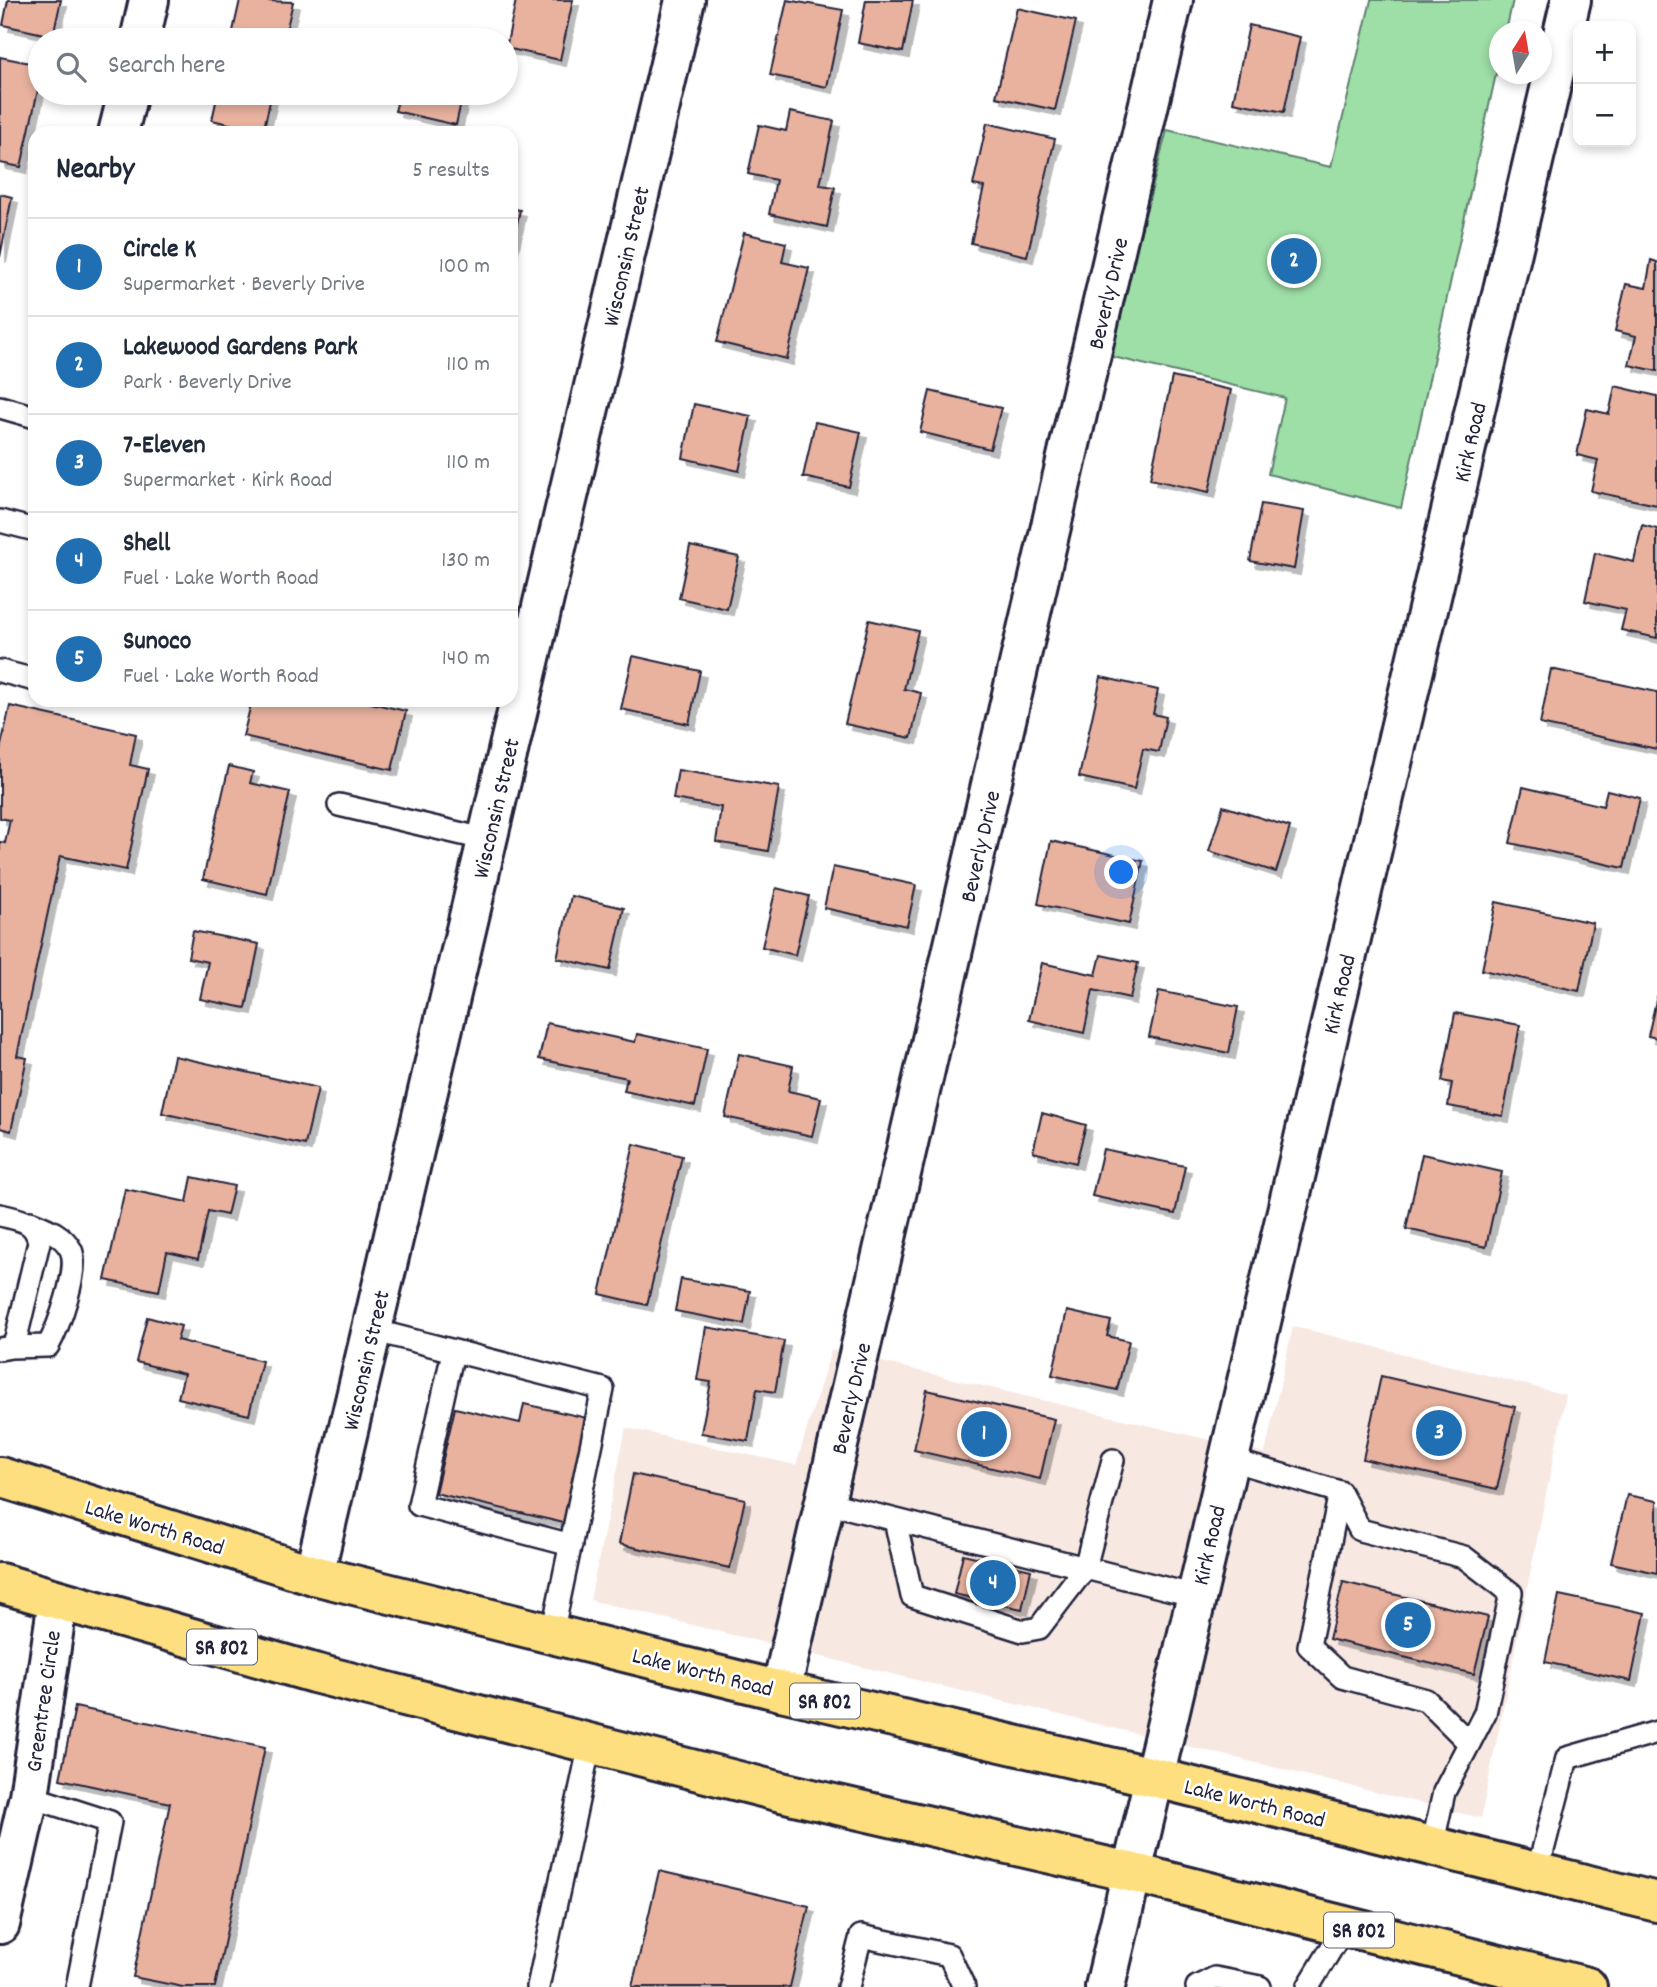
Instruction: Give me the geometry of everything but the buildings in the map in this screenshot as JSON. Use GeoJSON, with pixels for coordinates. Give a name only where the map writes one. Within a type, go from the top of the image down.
{"type":"FeatureCollection","features":[{"type":"Feature","properties":{"kind":"main road","name":"Lake Worth Road"},"geometry":{"type":"LineString","coordinates":[[0,1477],[314,1576],[1153,1777],[1657,1902]]}},
{"type":"Feature","properties":{"kind":"main road","name":"SR 802"},"geometry":{"type":"LineString","coordinates":[[0,1583],[314,1673],[590,1744],[777,1791],[1130,1872],[1345,1926],[1523,1979],[1587,1987]]}},
{"type":"Feature","properties":{"kind":"street"},"geometry":{"type":"LineString","coordinates":[[142,28],[149,0]]}},
{"type":"Feature","properties":{"kind":"street","name":"Wisconsin Street"},"geometry":{"type":"LineString","coordinates":[[314,1576],[685,0]]}},
{"type":"Feature","properties":{"kind":"street","name":"Beverly Drive"},"geometry":{"type":"LineString","coordinates":[[781,1690],[1173,0]]}},
{"type":"Feature","properties":{"kind":"street","name":"Kirk Road"},"geometry":{"type":"LineString","coordinates":[[1105,1987],[1571,0]]}},
{"type":"Feature","properties":{"kind":"street"},"geometry":{"type":"LineString","coordinates":[[120,126],[125,105]]}},
{"type":"Feature","properties":{"kind":"street","name":"Greentree Circle"},"geometry":{"type":"LineString","coordinates":[[0,1924],[29,1796],[58,1600]]}},
{"type":"Feature","properties":{"kind":"lane"},"geometry":{"type":"LineString","coordinates":[[0,407],[28,415]]}},
{"type":"Feature","properties":{"kind":"lane"},"geometry":{"type":"LineString","coordinates":[[0,521],[28,528]]}},
{"type":"Feature","properties":{"kind":"lane"},"geometry":{"type":"LineString","coordinates":[[0,671],[28,678]]}},
{"type":"Feature","properties":{"kind":"lane"},"geometry":{"type":"LineString","coordinates":[[339,805],[488,840]]}},
{"type":"Feature","properties":{"kind":"lane"},"geometry":{"type":"LineString","coordinates":[[0,1215],[30,1222],[62,1238],[72,1251],[60,1324],[48,1346],[5,1348]]}},
{"type":"Feature","properties":{"kind":"lane"},"geometry":{"type":"LineString","coordinates":[[5,1348],[16,1338],[39,1242],[37,1231],[30,1222]]}},
{"type":"Feature","properties":{"kind":"lane"},"geometry":{"type":"LineString","coordinates":[[372,1330],[603,1389],[552,1634]]}},
{"type":"Feature","properties":{"kind":"lane"},"geometry":{"type":"LineString","coordinates":[[453,1352],[419,1505],[571,1545]]}},
{"type":"Feature","properties":{"kind":"lane"},"geometry":{"type":"LineString","coordinates":[[1228,1459],[1340,1492],[1360,1530],[1464,1557],[1511,1593],[1485,1713],[1444,1793],[1432,1847]]}},
{"type":"Feature","properties":{"kind":"lane"},"geometry":{"type":"LineString","coordinates":[[895,1520],[912,1596],[1023,1631],[1040,1628],[1085,1568],[1113,1460]]}},
{"type":"Feature","properties":{"kind":"lane"},"geometry":{"type":"LineString","coordinates":[[1340,1492],[1308,1646],[1342,1677],[1426,1700],[1469,1743]]}},
{"type":"Feature","properties":{"kind":"lane"},"geometry":{"type":"LineString","coordinates":[[825,1502],[1196,1596]]}},
{"type":"Feature","properties":{"kind":"lane"},"geometry":{"type":"LineString","coordinates":[[1537,1873],[1567,1758],[1657,1732]]}},
{"type":"Feature","properties":{"kind":"lane"},"geometry":{"type":"LineString","coordinates":[[538,1987],[590,1744]]}},
{"type":"Feature","properties":{"kind":"lane"},"geometry":{"type":"LineString","coordinates":[[29,1796],[110,1822],[77,1987]]}},
{"type":"Feature","properties":{"kind":"lane"},"geometry":{"type":"LineString","coordinates":[[1308,1987],[1345,1926]]}},
{"type":"Feature","properties":{"kind":"lane"},"geometry":{"type":"LineString","coordinates":[[848,1987],[861,1936],[949,1955],[964,1987]]}},
{"type":"Feature","properties":{"kind":"lane"},"geometry":{"type":"LineString","coordinates":[[1197,1987],[1215,1978],[1260,1987]]}},
{"type":"Feature","properties":{"kind":"shaded area"},"geometry":{"type":"Polygon","coordinates":[[[1293,1326],[1566,1395],[1481,1818],[590,1600],[626,1428],[796,1465],[831,1350],[1265,1453],[1293,1326]]]}},
{"type":"Feature","properties":{"kind":"green space"},"geometry":{"type":"Polygon","coordinates":[[[1371,0],[1513,0],[1508,21],[1489,21],[1489,84],[1494,84],[1401,508],[1268,474],[1285,398],[1109,356],[1167,130],[1331,167],[1371,0]]]}},
{"type":"Feature","properties":{"kind":"place","name":"Lakewood Gardens Park"},"geometry":{"type":"Point","coordinates":[1294,261]}},
{"type":"Feature","properties":{"kind":"place","name":"7-Eleven"},"geometry":{"type":"Point","coordinates":[1439,1433]}},
{"type":"Feature","properties":{"kind":"place","name":"Circle K"},"geometry":{"type":"Point","coordinates":[984,1434]}},
{"type":"Feature","properties":{"kind":"place","name":"Shell"},"geometry":{"type":"Point","coordinates":[993,1583]}},
{"type":"Feature","properties":{"kind":"place","name":"Sunoco"},"geometry":{"type":"Point","coordinates":[1408,1625]}}]}
